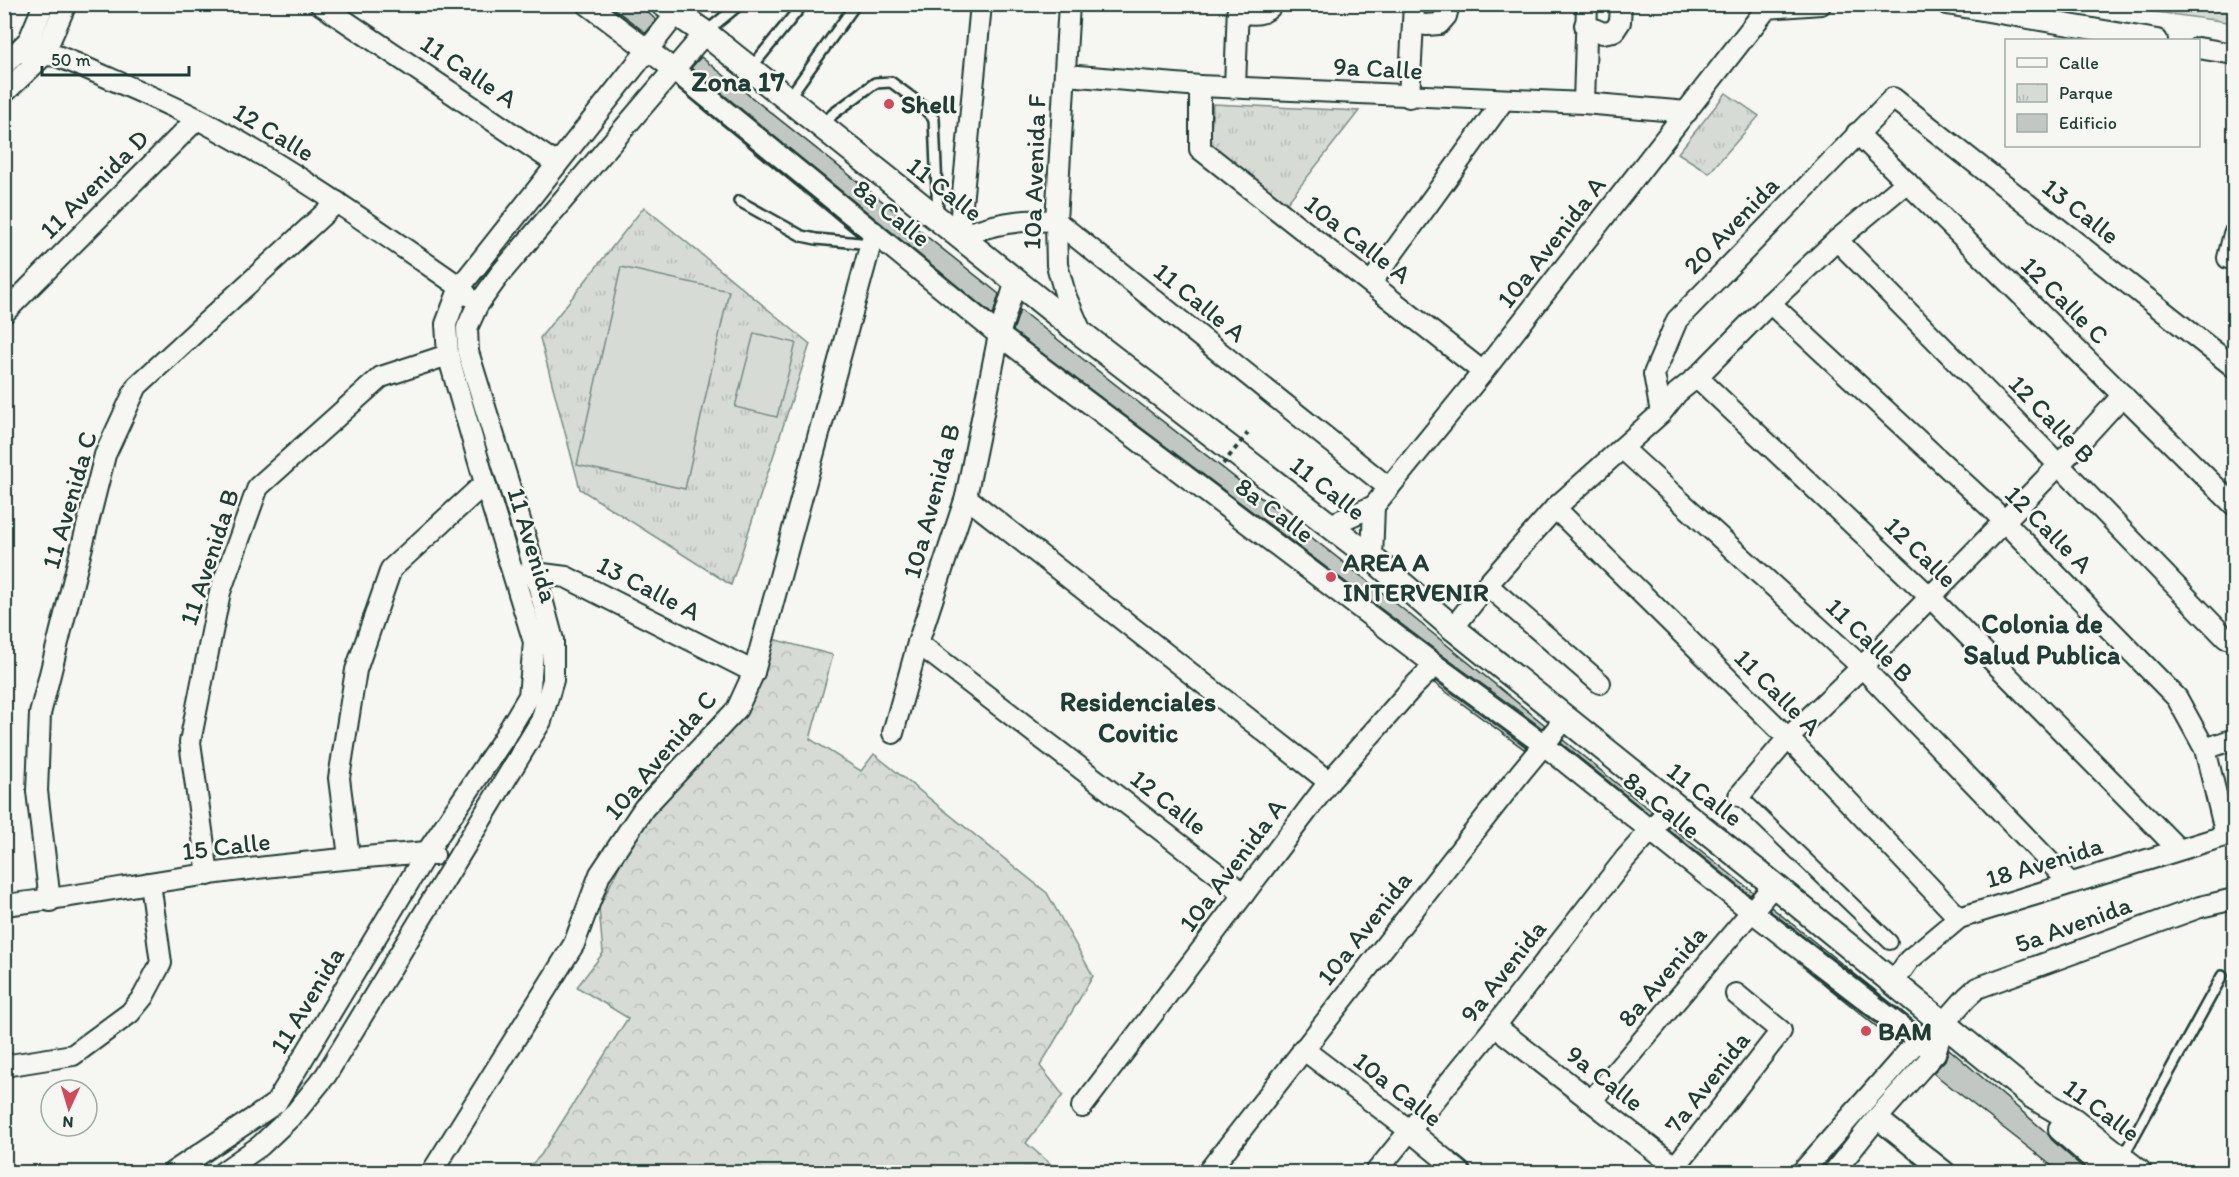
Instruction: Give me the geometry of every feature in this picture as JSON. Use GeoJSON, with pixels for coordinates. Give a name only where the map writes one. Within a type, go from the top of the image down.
{"type":"FeatureCollection","features":[{"type":"Feature","properties":{"kind":"street"},"geometry":{"type":"LineString","coordinates":[[11,59],[29,40],[44,4]]}},
{"type":"Feature","properties":{"kind":"street"},"geometry":{"type":"LineString","coordinates":[[4,93],[43,56],[66,4]]}},
{"type":"Feature","properties":{"kind":"street","name":"11 Calle A"},"geometry":{"type":"LineString","coordinates":[[320,4],[557,164]]}},
{"type":"Feature","properties":{"kind":"street","name":"8a Calle"},"geometry":{"type":"LineString","coordinates":[[587,4],[674,69],[872,238],[1544,745],[1752,912],[1935,1053]]}},
{"type":"Feature","properties":{"kind":"street"},"geometry":{"type":"LineString","coordinates":[[981,4],[959,236],[995,224],[1029,219],[1056,221]]}},
{"type":"Feature","properties":{"kind":"street"},"geometry":{"type":"LineString","coordinates":[[1235,87],[1238,8],[1257,15],[1267,11],[1273,4]]}},
{"type":"Feature","properties":{"kind":"street"},"geometry":{"type":"LineString","coordinates":[[1414,14],[1426,25],[1438,24],[1446,16],[1449,4]]}},
{"type":"Feature","properties":{"kind":"street"},"geometry":{"type":"LineString","coordinates":[[1584,103],[1587,4]]}},
{"type":"Feature","properties":{"kind":"street"},"geometry":{"type":"LineString","coordinates":[[1586,25],[1603,33],[1614,31],[1620,22],[1621,4]]}},
{"type":"Feature","properties":{"kind":"street"},"geometry":{"type":"LineString","coordinates":[[1767,6],[1821,4]]}},
{"type":"Feature","properties":{"kind":"street"},"geometry":{"type":"LineString","coordinates":[[1947,4],[2151,39]]}},
{"type":"Feature","properties":{"kind":"street","name":"10a Avenida F"},"geometry":{"type":"LineString","coordinates":[[1073,6],[1056,221],[1057,265],[1066,297],[1082,334]]}},
{"type":"Feature","properties":{"kind":"street","name":"10a Avenida A"},"geometry":{"type":"LineString","coordinates":[[1330,525],[1374,507],[1687,112],[1767,6]]}},
{"type":"Feature","properties":{"kind":"street","name":"11 Avenida"},"geometry":{"type":"LineString","coordinates":[[172,1173],[276,1103],[427,852],[502,741],[529,696],[534,642],[448,355],[446,324],[460,287],[648,50],[674,8]]}},
{"type":"Feature","properties":{"kind":"street","name":"11 Calle"},"geometry":{"type":"LineString","coordinates":[[674,8],[1082,334],[1372,558],[1453,628],[2032,1095],[2073,1120],[2123,1168]]}},
{"type":"Feature","properties":{"kind":"street"},"geometry":{"type":"LineString","coordinates":[[1409,97],[1414,14]]}},
{"type":"Feature","properties":{"kind":"street","name":"11 Avenida"},"geometry":{"type":"LineString","coordinates":[[223,1173],[260,1146],[296,1112],[326,1075],[541,721],[553,680],[553,640],[468,352],[467,328],[477,306],[500,274],[705,33]]}},
{"type":"Feature","properties":{"kind":"street"},"geometry":{"type":"LineString","coordinates":[[2200,48],[2235,54]]}},
{"type":"Feature","properties":{"kind":"street","name":"12 Calle"},"geometry":{"type":"LineString","coordinates":[[11,59],[57,56],[197,119],[337,202],[460,287],[477,306]]}},
{"type":"Feature","properties":{"kind":"street","name":"9a Calle"},"geometry":{"type":"LineString","coordinates":[[1066,75],[1200,86],[1584,103],[1687,112]]}},
{"type":"Feature","properties":{"kind":"street","name":"10a Calle A"},"geometry":{"type":"LineString","coordinates":[[1200,86],[1200,149],[1483,372]]}},
{"type":"Feature","properties":{"kind":"street","name":"20 Avenida"},"geometry":{"type":"LineString","coordinates":[[1661,413],[1653,374],[1677,320],[1893,98]]}},
{"type":"Feature","properties":{"kind":"street","name":"13 Calle"},"geometry":{"type":"LineString","coordinates":[[1893,98],[2235,367]]}},
{"type":"Feature","properties":{"kind":"street"},"geometry":{"type":"LineString","coordinates":[[1371,283],[1503,101]]}},
{"type":"Feature","properties":{"kind":"street","name":"11 Avenida D"},"geometry":{"type":"LineString","coordinates":[[4,313],[197,119]]}},
{"type":"Feature","properties":{"kind":"street","name":"12 Calle C"},"geometry":{"type":"LineString","coordinates":[[1857,133],[2235,505]]}},
{"type":"Feature","properties":{"kind":"street"},"geometry":{"type":"LineString","coordinates":[[1453,628],[1487,585],[1555,508],[1661,413],[1677,393],[1697,377],[1770,303],[1838,240],[1907,182]]}},
{"type":"Feature","properties":{"kind":"street","name":"11 Avenida C"},"geometry":{"type":"LineString","coordinates":[[50,901],[37,791],[39,714],[105,455],[137,387],[337,202]]}},
{"type":"Feature","properties":{"kind":"street","name":"11 Calle A"},"geometry":{"type":"LineString","coordinates":[[1056,221],[1389,488]]}},
{"type":"Feature","properties":{"kind":"street"},"geometry":{"type":"LineString","coordinates":[[2228,258],[2235,234]]}},
{"type":"Feature","properties":{"kind":"street","name":"10a Avenida C"},"geometry":{"type":"LineString","coordinates":[[432,1173],[574,944],[600,874],[644,808],[737,709],[754,672],[872,238]]}},
{"type":"Feature","properties":{"kind":"street","name":"12 Calle B"},"geometry":{"type":"LineString","coordinates":[[1838,240],[2230,638]]}},
{"type":"Feature","properties":{"kind":"street","name":"10a Avenida B"},"geometry":{"type":"LineString","coordinates":[[892,733],[918,644],[966,497],[999,335],[1016,281]]}},
{"type":"Feature","properties":{"kind":"street","name":"12 Calle A"},"geometry":{"type":"LineString","coordinates":[[1770,303],[2003,522],[2148,666],[2177,698],[2205,749],[2230,834]]}},
{"type":"Feature","properties":{"kind":"street","name":"11 Avenida B"},"geometry":{"type":"LineString","coordinates":[[208,875],[190,742],[220,592],[258,487],[381,376],[448,355]]}},
{"type":"Feature","properties":{"kind":"street","name":"12 Calle"},"geometry":{"type":"LineString","coordinates":[[1697,377],[1930,597],[2178,849]]}},
{"type":"Feature","properties":{"kind":"street"},"geometry":{"type":"LineString","coordinates":[[1890,942],[1739,796],[1788,738],[1862,667],[2059,465],[2123,395]]}},
{"type":"Feature","properties":{"kind":"street","name":"11 Calle B"},"geometry":{"type":"LineString","coordinates":[[1622,448],[1862,667],[2069,882]]}},
{"type":"Feature","properties":{"kind":"street"},"geometry":{"type":"LineString","coordinates":[[350,858],[339,778],[356,670],[390,569],[485,483]]}},
{"type":"Feature","properties":{"kind":"street"},"geometry":{"type":"LineString","coordinates":[[966,497],[1329,782]]}},
{"type":"Feature","properties":{"kind":"street"},"geometry":{"type":"LineString","coordinates":[[1372,558],[1374,507]]}},
{"type":"Feature","properties":{"kind":"street","name":"11 Calle A"},"geometry":{"type":"LineString","coordinates":[[1555,508],[1788,738],[1959,918]]}},
{"type":"Feature","properties":{"kind":"street","name":"13 Calle A"},"geometry":{"type":"LineString","coordinates":[[514,576],[535,573],[566,577],[754,672]]}},
{"type":"Feature","properties":{"kind":"street"},"geometry":{"type":"LineString","coordinates":[[1487,585],[1600,683]]}},
{"type":"Feature","properties":{"kind":"street","name":"12 Calle"},"geometry":{"type":"LineString","coordinates":[[918,644],[1244,894]]}},
{"type":"Feature","properties":{"kind":"street","name":"10a Avenida A"},"geometry":{"type":"LineString","coordinates":[[1082,1107],[1329,782],[1435,665]]}},
{"type":"Feature","properties":{"kind":"street","name":"10a Avenida"},"geometry":{"type":"LineString","coordinates":[[1208,1173],[1303,1049],[1565,719]]}},
{"type":"Feature","properties":{"kind":"street"},"geometry":{"type":"LineString","coordinates":[[2205,749],[2235,740]]}},
{"type":"Feature","properties":{"kind":"street","name":"9a Avenida"},"geometry":{"type":"LineString","coordinates":[[1376,1173],[1495,1026],[1625,859],[1672,805]]}},
{"type":"Feature","properties":{"kind":"street","name":"18 Avenida"},"geometry":{"type":"LineString","coordinates":[[1893,983],[1909,960],[1959,918],[2069,882],[2230,834]]}},
{"type":"Feature","properties":{"kind":"street","name":"15 Calle"},"geometry":{"type":"LineString","coordinates":[[4,905],[50,901],[208,875],[350,858],[427,852],[453,864]]}},
{"type":"Feature","properties":{"kind":"street"},"geometry":{"type":"LineString","coordinates":[[4,1066],[73,1055],[130,1013],[143,997],[160,963],[150,883]]}},
{"type":"Feature","properties":{"kind":"street","name":"8a Avenida"},"geometry":{"type":"LineString","coordinates":[[1591,1101],[1774,885]]}},
{"type":"Feature","properties":{"kind":"street","name":"5a Avenida"},"geometry":{"type":"LineString","coordinates":[[1802,1172],[1919,1039],[1944,1023],[1977,988],[2200,907],[2235,899]]}},
{"type":"Feature","properties":{"kind":"street","name":"7a Avenida"},"geometry":{"type":"LineString","coordinates":[[1679,1170],[1781,1031],[1736,994]]}},
{"type":"Feature","properties":{"kind":"street","name":"5a Avenida"},"geometry":{"type":"LineString","coordinates":[[1834,1173],[1877,1118],[1935,1053],[1944,1023]]}},
{"type":"Feature","properties":{"kind":"street","name":"9a Calle"},"geometry":{"type":"LineString","coordinates":[[1495,1026],[1679,1170]]}},
{"type":"Feature","properties":{"kind":"street","name":"10a Calle"},"geometry":{"type":"LineString","coordinates":[[1303,1049],[1409,1130],[1460,1173]]}},
{"type":"Feature","properties":{"kind":"street"},"geometry":{"type":"LineString","coordinates":[[1877,1118],[1945,1173]]}},
{"type":"Feature","properties":{"kind":"lane"},"geometry":{"type":"LineString","coordinates":[[705,33],[740,4]]}},
{"type":"Feature","properties":{"kind":"lane"},"geometry":{"type":"LineString","coordinates":[[750,69],[803,4]]}},
{"type":"Feature","properties":{"kind":"lane"},"geometry":{"type":"LineString","coordinates":[[788,99],[853,8]]}},
{"type":"Feature","properties":{"kind":"lane"},"geometry":{"type":"LineString","coordinates":[[822,127],[833,114],[875,83],[891,82],[918,102],[934,119],[938,220]]}},
{"type":"Feature","properties":{"kind":"lane"},"geometry":{"type":"LineString","coordinates":[[739,201],[802,236],[816,239],[872,238]]}},
{"type":"Feature","properties":{"kind":"lane"},"geometry":{"type":"LineString","coordinates":[[2123,1168],[2222,976]]}},
{"type":"Feature","properties":{"kind":"path"},"geometry":{"type":"LineString","coordinates":[[1223,464],[1248,433]]}},
{"type":"Feature","properties":{"kind":"green space"},"geometry":{"type":"Polygon","coordinates":[[[2107,5],[2234,5],[2234,23],[2107,5]]]}},
{"type":"Feature","properties":{"kind":"green space"},"geometry":{"type":"Polygon","coordinates":[[[1726,93],[1759,116],[1709,173],[1678,153],[1726,93]]]}},
{"type":"Feature","properties":{"kind":"green space"},"geometry":{"type":"Polygon","coordinates":[[[1213,104],[1359,111],[1284,207],[1210,148],[1213,104]]]}},
{"type":"Feature","properties":{"kind":"green space"},"geometry":{"type":"Polygon","coordinates":[[[644,207],[810,344],[731,585],[580,489],[540,338],[644,207]]]}},
{"type":"Feature","properties":{"kind":"green space"},"geometry":{"type":"Polygon","coordinates":[[[621,267],[729,291],[685,489],[577,465],[621,267]]]}},
{"type":"Feature","properties":{"kind":"green space"},"geometry":{"type":"Polygon","coordinates":[[[754,333],[796,343],[777,417],[735,407],[754,333]]]}},
{"type":"Feature","properties":{"kind":"green space"},"geometry":{"type":"Polygon","coordinates":[[[765,637],[833,655],[810,739],[861,771],[874,754],[1047,893],[1093,976],[1040,1066],[1063,1095],[1026,1143],[1060,1172],[524,1172],[541,1155],[628,1018],[577,987],[603,953],[599,908],[646,811],[752,687],[765,637]]]}},
{"type":"Feature","properties":{"kind":"building"},"geometry":{"type":"Polygon","coordinates":[[[608,4],[639,4],[656,20],[646,33],[608,4]]]}},
{"type":"Feature","properties":{"kind":"building"},"geometry":{"type":"Polygon","coordinates":[[[701,57],[999,294],[993,315],[691,68],[701,57]]]}},
{"type":"Feature","properties":{"kind":"building"},"geometry":{"type":"Polygon","coordinates":[[[675,86],[859,236],[857,236],[675,86]]]}},
{"type":"Feature","properties":{"kind":"building"},"geometry":{"type":"Polygon","coordinates":[[[1020,310],[1393,601],[1545,725],[1542,728],[1442,655],[1013,331],[1020,310]]]}},
{"type":"Feature","properties":{"kind":"building"},"geometry":{"type":"Polygon","coordinates":[[[1436,681],[1526,747],[1524,749],[1434,683],[1436,681]]]}},
{"type":"Feature","properties":{"kind":"building"},"geometry":{"type":"Polygon","coordinates":[[[1563,740],[1652,811],[1649,814],[1561,743],[1563,740]]]}},
{"type":"Feature","properties":{"kind":"building"},"geometry":{"type":"Polygon","coordinates":[[[1670,826],[1753,892],[1750,895],[1668,829],[1670,826]]]}},
{"type":"Feature","properties":{"kind":"building"},"geometry":{"type":"Polygon","coordinates":[[[1771,907],[1822,948],[1919,1025],[1769,910],[1771,907]]]}},
{"type":"Feature","properties":{"kind":"building"},"geometry":{"type":"Polygon","coordinates":[[[1802,966],[1901,1042],[1898,1044],[1802,966]]]}},
{"type":"Feature","properties":{"kind":"building"},"geometry":{"type":"Polygon","coordinates":[[[1949,1049],[2047,1133],[2089,1173],[2061,1173],[1933,1073],[1945,1060],[1949,1049]]]}},
{"type":"Feature","properties":{"kind":"place","name":"Shell"},"geometry":{"type":"Point","coordinates":[889,104]}},
{"type":"Feature","properties":{"kind":"place","name":"AREA A INTERVENIR"},"geometry":{"type":"Point","coordinates":[1331,577]}},
{"type":"Feature","properties":{"kind":"place","name":"BAM"},"geometry":{"type":"Point","coordinates":[1866,1031]}},
{"type":"Feature","properties":{"kind":"district","name":"Zona 17"},"geometry":{"type":"Point","coordinates":[738,81]}},
{"type":"Feature","properties":{"kind":"district","name":"Colonia de Salud Publica"},"geometry":{"type":"Point","coordinates":[2042,638]}},
{"type":"Feature","properties":{"kind":"district","name":"Residenciales Covitic"},"geometry":{"type":"Point","coordinates":[1138,716]}}]}
